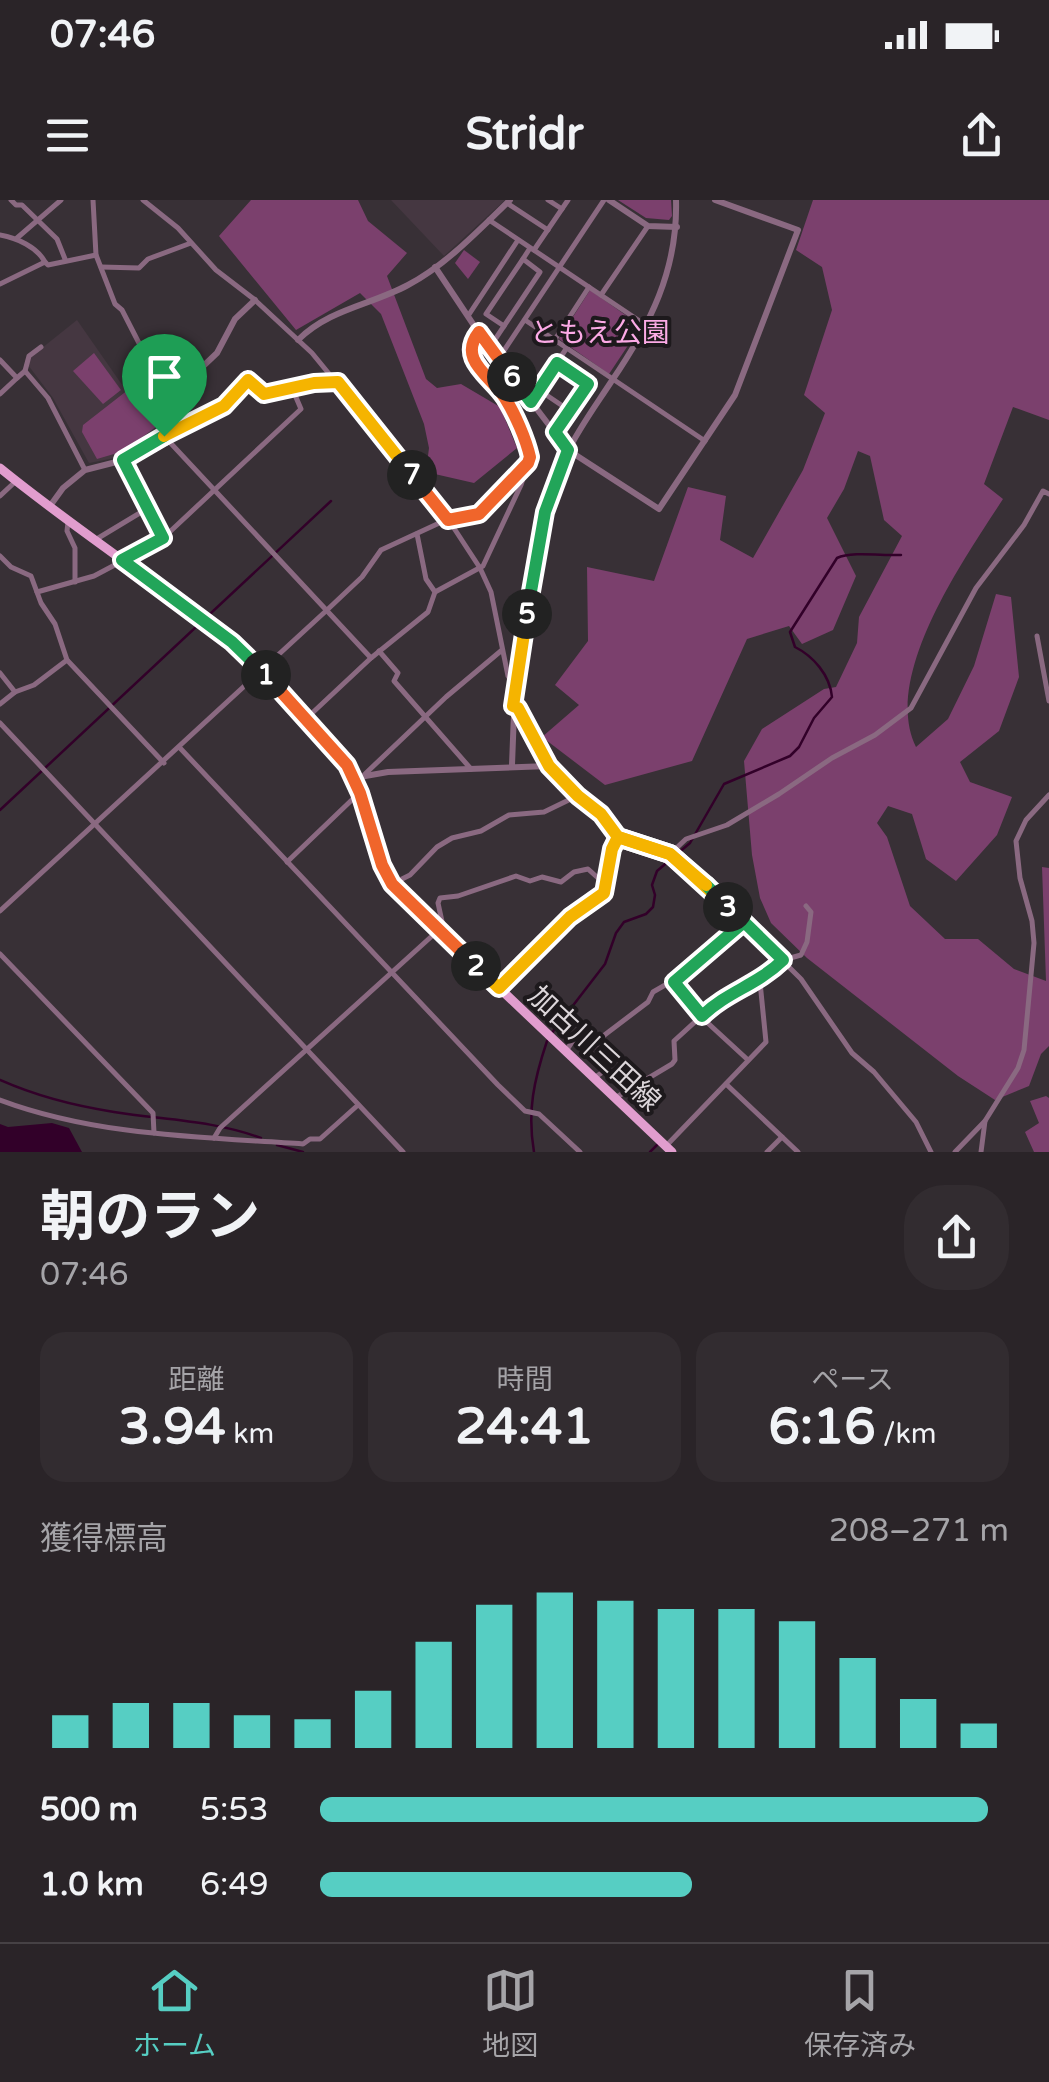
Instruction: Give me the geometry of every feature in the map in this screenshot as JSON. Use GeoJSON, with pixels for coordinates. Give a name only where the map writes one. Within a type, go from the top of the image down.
{"type":"FeatureCollection","features":[{"type":"Feature","properties":{"kind":"main road","name":"加古川三田線"},"geometry":{"type":"LineString","coordinates":[[0,468],[232,642],[262,671],[359,776],[360,793],[382,865],[392,884],[669,1149]]}},
{"type":"Feature","properties":{"kind":"street"},"geometry":{"type":"LineString","coordinates":[[11,200],[16,206],[22,205],[57,239],[65,259]]}},
{"type":"Feature","properties":{"kind":"street"},"geometry":{"type":"LineString","coordinates":[[17,238],[60,200]]}},
{"type":"Feature","properties":{"kind":"street"},"geometry":{"type":"LineString","coordinates":[[93,200],[96,255],[115,304],[142,349],[156,358],[180,386]]}},
{"type":"Feature","properties":{"kind":"street"},"geometry":{"type":"LineString","coordinates":[[143,200],[222,276],[256,300],[298,340],[338,382],[448,520],[480,568],[496,610],[508,676],[516,689]]}},
{"type":"Feature","properties":{"kind":"street"},"geometry":{"type":"LineString","coordinates":[[548,200],[562,209]]}},
{"type":"Feature","properties":{"kind":"street"},"geometry":{"type":"LineString","coordinates":[[504,326],[486,314],[568,200]]}},
{"type":"Feature","properties":{"kind":"street"},"geometry":{"type":"LineString","coordinates":[[499,358],[606,200],[648,226],[677,226]]}},
{"type":"Feature","properties":{"kind":"street"},"geometry":{"type":"LineString","coordinates":[[512,766],[513,706],[540,530],[568,450],[647,326],[669,274],[677,226],[676,200]]}},
{"type":"Feature","properties":{"kind":"street"},"geometry":{"type":"LineString","coordinates":[[435,266],[479,332],[568,450],[659,510],[735,394],[798,230],[715,200]]}},
{"type":"Feature","properties":{"kind":"street"},"geometry":{"type":"LineString","coordinates":[[298,340],[321,320],[408,286],[509,201],[548,230]]}},
{"type":"Feature","properties":{"kind":"street"},"geometry":{"type":"LineString","coordinates":[[489,220],[647,326]]}},
{"type":"Feature","properties":{"kind":"street"},"geometry":{"type":"LineString","coordinates":[[601,295],[648,226]]}},
{"type":"Feature","properties":{"kind":"street"},"geometry":{"type":"LineString","coordinates":[[0,235],[17,238],[45,262]]}},
{"type":"Feature","properties":{"kind":"street"},"geometry":{"type":"LineString","coordinates":[[468,316],[518,240]]}},
{"type":"Feature","properties":{"kind":"street"},"geometry":{"type":"LineString","coordinates":[[101,267],[139,268],[148,260],[192,243]]}},
{"type":"Feature","properties":{"kind":"street"},"geometry":{"type":"LineString","coordinates":[[0,284],[45,262],[96,255]]}},
{"type":"Feature","properties":{"kind":"street"},"geometry":{"type":"LineString","coordinates":[[490,347],[540,272],[523,259]]}},
{"type":"Feature","properties":{"kind":"street"},"geometry":{"type":"LineString","coordinates":[[554,341],[589,287]]}},
{"type":"Feature","properties":{"kind":"street"},"geometry":{"type":"LineString","coordinates":[[164,436],[180,386],[217,354],[236,319],[256,300]]}},
{"type":"Feature","properties":{"kind":"street"},"geometry":{"type":"LineString","coordinates":[[525,320],[706,441]]}},
{"type":"Feature","properties":{"kind":"street"},"geometry":{"type":"LineString","coordinates":[[306,718],[428,612],[435,592],[449,581],[480,568],[521,485],[528,449],[507,402],[484,376],[471,353],[471,343],[479,332]]}},
{"type":"Feature","properties":{"kind":"street"},"geometry":{"type":"LineString","coordinates":[[0,394],[25,371],[30,356],[42,346]]}},
{"type":"Feature","properties":{"kind":"street"},"geometry":{"type":"LineString","coordinates":[[531,402],[566,349]]}},
{"type":"Feature","properties":{"kind":"street"},"geometry":{"type":"LineString","coordinates":[[0,360],[17,378]]}},
{"type":"Feature","properties":{"kind":"street"},"geometry":{"type":"LineString","coordinates":[[555,432],[588,384],[557,363]]}},
{"type":"Feature","properties":{"kind":"street"},"geometry":{"type":"LineString","coordinates":[[25,371],[48,398],[86,470]]}},
{"type":"Feature","properties":{"kind":"street"},"geometry":{"type":"LineString","coordinates":[[50,506],[63,488],[86,470],[123,460],[224,406],[248,380],[264,394],[338,382]]}},
{"type":"Feature","properties":{"kind":"street"},"geometry":{"type":"LineString","coordinates":[[37,592],[75,582],[163,538],[301,409],[292,388]]}},
{"type":"Feature","properties":{"kind":"street"},"geometry":{"type":"LineString","coordinates":[[539,390],[570,410]]}},
{"type":"Feature","properties":{"kind":"street"},"geometry":{"type":"LineString","coordinates":[[164,436],[371,658]]}},
{"type":"Feature","properties":{"kind":"street"},"geometry":{"type":"LineString","coordinates":[[123,460],[163,538]]}},
{"type":"Feature","properties":{"kind":"street"},"geometry":{"type":"LineString","coordinates":[[0,911],[362,577],[381,550],[448,520],[479,514],[528,463]]}},
{"type":"Feature","properties":{"kind":"street"},"geometry":{"type":"LineString","coordinates":[[0,496],[16,481]]}},
{"type":"Feature","properties":{"kind":"street"},"geometry":{"type":"LineString","coordinates":[[670,854],[686,839],[727,825],[766,802],[912,708],[976,588],[1024,525],[1042,490],[1049,494]]}},
{"type":"Feature","properties":{"kind":"street"},"geometry":{"type":"LineString","coordinates":[[95,540],[148,507]]}},
{"type":"Feature","properties":{"kind":"street"},"geometry":{"type":"LineString","coordinates":[[68,520],[67,531],[76,548],[75,582]]}},
{"type":"Feature","properties":{"kind":"street"},"geometry":{"type":"LineString","coordinates":[[417,532],[426,579],[435,592]]}},
{"type":"Feature","properties":{"kind":"street"},"geometry":{"type":"LineString","coordinates":[[0,556],[11,567],[31,576],[55,624],[67,660],[164,763]]}},
{"type":"Feature","properties":{"kind":"street"},"geometry":{"type":"LineString","coordinates":[[1036,636],[1049,700]]}},
{"type":"Feature","properties":{"kind":"street"},"geometry":{"type":"LineString","coordinates":[[359,776],[502,650]]}},
{"type":"Feature","properties":{"kind":"street"},"geometry":{"type":"LineString","coordinates":[[379,651],[398,673],[394,681],[470,768]]}},
{"type":"Feature","properties":{"kind":"street"},"geometry":{"type":"LineString","coordinates":[[0,704],[67,660]]}},
{"type":"Feature","properties":{"kind":"street"},"geometry":{"type":"LineString","coordinates":[[0,673],[15,692]]}},
{"type":"Feature","properties":{"kind":"street"},"geometry":{"type":"LineString","coordinates":[[513,706],[518,708],[549,766],[601,814],[618,837],[670,854],[801,978],[852,1053],[874,1072],[916,1122],[931,1152]]}},
{"type":"Feature","properties":{"kind":"street"},"geometry":{"type":"LineString","coordinates":[[0,723],[403,1152]]}},
{"type":"Feature","properties":{"kind":"street"},"geometry":{"type":"LineString","coordinates":[[180,748],[525,1111],[534,1111],[580,1152]]}},
{"type":"Feature","properties":{"kind":"street"},"geometry":{"type":"LineString","coordinates":[[359,776],[549,766]]}},
{"type":"Feature","properties":{"kind":"street"},"geometry":{"type":"LineString","coordinates":[[286,862],[360,793]]}},
{"type":"Feature","properties":{"kind":"street"},"geometry":{"type":"LineString","coordinates":[[955,1152],[985,1121],[1018,1068],[1024,1050],[1034,943],[1016,841],[1026,820],[1049,795]]}},
{"type":"Feature","properties":{"kind":"street"},"geometry":{"type":"LineString","coordinates":[[392,884],[410,875],[426,856],[452,838],[481,831],[509,815],[544,812],[578,796]]}},
{"type":"Feature","properties":{"kind":"street"},"geometry":{"type":"LineString","coordinates":[[499,988],[570,917],[604,893],[618,837]]}},
{"type":"Feature","properties":{"kind":"street"},"geometry":{"type":"LineString","coordinates":[[214,1138],[220,1128],[439,930],[444,924],[440,898],[458,896],[516,876],[530,881],[547,877],[561,882],[574,872],[588,870],[608,880]]}},
{"type":"Feature","properties":{"kind":"street"},"geometry":{"type":"LineString","coordinates":[[616,1098],[672,1064],[674,1042],[719,1000],[760,982],[783,960],[801,954],[807,942],[811,912],[806,906]]}},
{"type":"Feature","properties":{"kind":"street"},"geometry":{"type":"LineString","coordinates":[[594,1043],[744,922]]}},
{"type":"Feature","properties":{"kind":"street"},"geometry":{"type":"LineString","coordinates":[[0,954],[152,1112],[154,1133]]}},
{"type":"Feature","properties":{"kind":"street"},"geometry":{"type":"LineString","coordinates":[[674,982],[702,1016],[748,1060]]}},
{"type":"Feature","properties":{"kind":"street"},"geometry":{"type":"LineString","coordinates":[[669,1149],[766,1042],[760,982]]}},
{"type":"Feature","properties":{"kind":"street"},"geometry":{"type":"LineString","coordinates":[[566,1051],[578,1033],[584,1032],[607,1069],[594,1078]]}},
{"type":"Feature","properties":{"kind":"street"},"geometry":{"type":"LineString","coordinates":[[726,1084],[798,1152]]}},
{"type":"Feature","properties":{"kind":"street"},"geometry":{"type":"LineString","coordinates":[[0,1100],[80,1122],[154,1133],[303,1144],[320,1139],[358,1105]]}},
{"type":"Feature","properties":{"kind":"street"},"geometry":{"type":"LineString","coordinates":[[981,1152],[985,1121]]}},
{"type":"Feature","properties":{"kind":"street"},"geometry":{"type":"LineString","coordinates":[[767,1152],[782,1137]]}},
{"type":"Feature","properties":{"kind":"shaded area"},"geometry":{"type":"Polygon","coordinates":[[[391,200],[505,200],[444,256],[391,200]]]}},
{"type":"Feature","properties":{"kind":"shaded area"},"geometry":{"type":"Polygon","coordinates":[[[77,320],[125,389],[134,384],[138,394],[153,387],[167,406],[156,437],[120,457],[89,463],[53,398],[28,365],[32,356],[77,320]]]}},
{"type":"Feature","properties":{"kind":"shaded area"},"geometry":{"type":"Polygon","coordinates":[[[52,1123],[69,1128],[82,1152],[0,1152],[0,1124],[8,1127],[52,1123]]]}},
{"type":"Feature","properties":{"kind":"green space"},"geometry":{"type":"Polygon","coordinates":[[[251,200],[358,200],[368,221],[407,253],[387,276],[426,379],[437,388],[461,384],[500,407],[517,448],[474,483],[426,472],[429,448],[424,424],[381,314],[360,293],[296,330],[219,236],[251,200]]]}},
{"type":"Feature","properties":{"kind":"green space"},"geometry":{"type":"Polygon","coordinates":[[[618,200],[671,200],[672,216],[669,220],[646,218],[618,200]]]}},
{"type":"Feature","properties":{"kind":"green space"},"geometry":{"type":"Polygon","coordinates":[[[813,200],[1049,200],[1049,420],[1013,407],[984,484],[1003,499],[932,618],[909,687],[908,718],[916,747],[948,719],[974,666],[996,594],[1011,597],[1019,677],[999,731],[960,762],[970,782],[1012,797],[997,835],[956,881],[926,859],[912,814],[888,806],[877,823],[887,837],[910,906],[945,939],[978,939],[1014,969],[1046,981],[1042,867],[1049,868],[1049,1046],[1041,1054],[1029,1086],[995,1100],[958,1076],[807,958],[771,923],[760,898],[744,761],[762,729],[824,689],[836,687],[857,643],[859,617],[902,536],[884,520],[870,456],[858,451],[844,489],[827,518],[856,576],[833,630],[802,644],[789,626],[747,639],[692,761],[605,785],[542,737],[579,705],[555,685],[588,641],[587,567],[654,581],[688,487],[726,496],[720,540],[753,558],[803,470],[825,413],[804,395],[832,310],[822,267],[796,250],[813,200]]]}},
{"type":"Feature","properties":{"kind":"green space"},"geometry":{"type":"Polygon","coordinates":[[[464,250],[480,262],[468,279],[455,263],[464,250]]]}},
{"type":"Feature","properties":{"kind":"green space","name":"ともえ公園"},"geometry":{"type":"Polygon","coordinates":[[[590,290],[641,326],[609,374],[559,339],[590,290]]]}},
{"type":"Feature","properties":{"kind":"green space"},"geometry":{"type":"Polygon","coordinates":[[[94,353],[121,390],[103,404],[73,371],[94,353]]]}},
{"type":"Feature","properties":{"kind":"green space"},"geometry":{"type":"Polygon","coordinates":[[[133,386],[137,397],[148,392],[158,408],[161,423],[124,451],[97,459],[82,432],[83,425],[133,386]]]}},
{"type":"Feature","properties":{"kind":"green space"},"geometry":{"type":"Polygon","coordinates":[[[1046,1096],[1049,1152],[1034,1152],[1025,1132],[1039,1123],[1030,1101],[1046,1096]]]}},
{"type":"Feature","properties":{"kind":"waterway"},"geometry":{"type":"LineString","coordinates":[[0,810],[331,501]]}},
{"type":"Feature","properties":{"kind":"waterway"},"geometry":{"type":"LineString","coordinates":[[551,1034],[605,964],[624,922],[646,914],[653,907],[652,885],[657,871],[690,843],[724,784],[790,756],[832,697],[824,674],[795,647],[790,632],[837,558],[901,555]]}},
{"type":"Feature","properties":{"kind":"waterway"},"geometry":{"type":"LineString","coordinates":[[534,1152],[533,1096],[547,1041]]}},
{"type":"Feature","properties":{"kind":"waterway"},"geometry":{"type":"LineString","coordinates":[[0,1080],[85,1107],[206,1124],[261,1138]]}},
{"type":"Feature","properties":{"kind":"waterway"},"geometry":{"type":"LineString","coordinates":[[277,1145],[303,1152]]}},
{"type":"Feature","properties":{"kind":"waterway"},"geometry":{"type":"LineString","coordinates":[[650,1152],[657,1145]]}},
{"type":"Feature","properties":{"kind":"route"},"geometry":{"type":"LineString","coordinates":[[164,436],[123,460],[163,538],[122,560],[242,652],[338,753],[354,778],[382,865],[392,884],[499,988],[570,917],[604,893],[618,837],[670,854],[744,922],[674,982],[699,1015],[719,1000],[760,982],[783,960],[696,875],[670,854],[630,841],[618,837],[601,814],[549,766],[518,708],[513,706],[537,545],[568,450],[555,432],[588,384],[557,363],[531,402],[479,332],[471,343],[474,361],[507,402],[530,457],[479,514],[452,520],[448,520],[338,382],[264,394],[248,380],[230,402],[164,436]]}}]}
